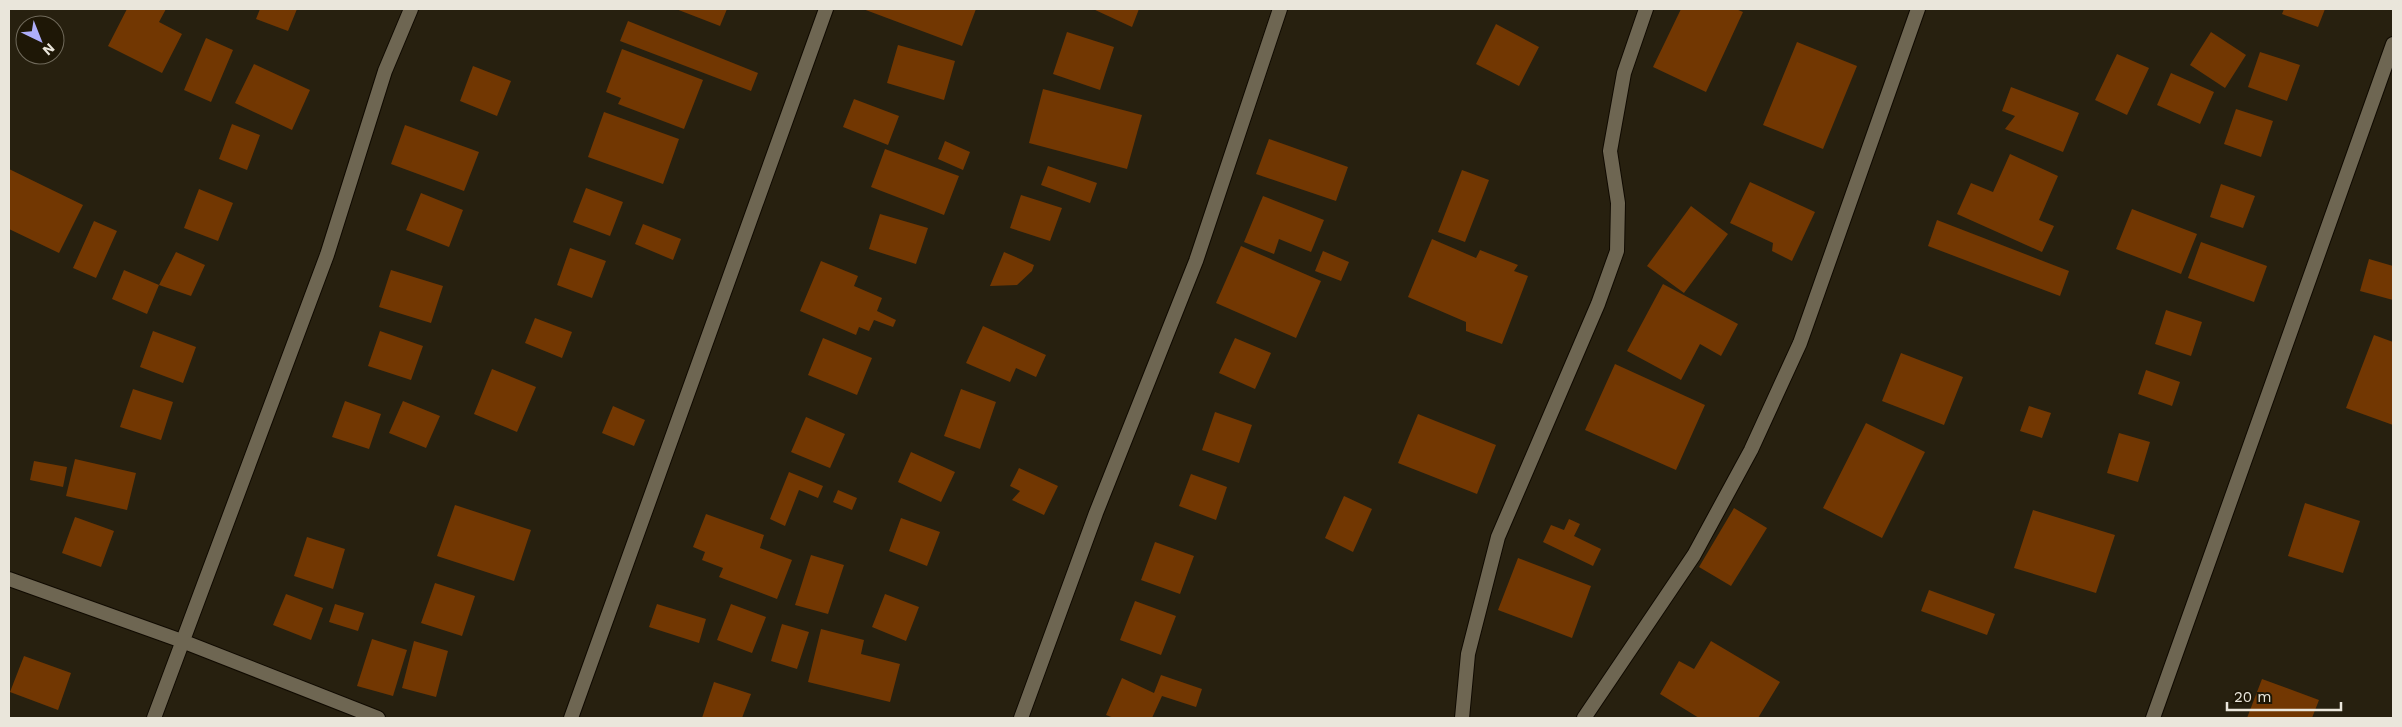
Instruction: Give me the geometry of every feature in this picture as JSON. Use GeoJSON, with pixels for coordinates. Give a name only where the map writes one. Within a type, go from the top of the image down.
{"type":"FeatureCollection","features":[{"type":"Feature","properties":{"kind":"street"},"geometry":{"type":"LineString","coordinates":[[154,718],[327,254],[385,71],[412,9]]}},
{"type":"Feature","properties":{"kind":"street"},"geometry":{"type":"LineString","coordinates":[[571,718],[826,9]]}},
{"type":"Feature","properties":{"kind":"street"},"geometry":{"type":"LineString","coordinates":[[1021,718],[1096,513],[1196,260],[1280,9]]}},
{"type":"Feature","properties":{"kind":"street"},"geometry":{"type":"LineString","coordinates":[[1462,718],[1468,654],[1498,537],[1598,304],[1618,251],[1618,203],[1610,151],[1624,73],[1646,9]]}},
{"type":"Feature","properties":{"kind":"street"},"geometry":{"type":"LineString","coordinates":[[1584,718],[1694,555],[1750,450],[1800,343],[1918,9]]}},
{"type":"Feature","properties":{"kind":"street"},"geometry":{"type":"LineString","coordinates":[[2153,718],[2393,44]]}},
{"type":"Feature","properties":{"kind":"street"},"geometry":{"type":"LineString","coordinates":[[9,579],[182,641],[378,718]]}},
{"type":"Feature","properties":{"kind":"building"},"geometry":{"type":"Polygon","coordinates":[[[127,9],[166,9],[159,22],[182,34],[162,73],[108,46],[127,9]]]}},
{"type":"Feature","properties":{"kind":"building"},"geometry":{"type":"Polygon","coordinates":[[[260,9],[297,9],[288,31],[256,19],[260,9]]]}},
{"type":"Feature","properties":{"kind":"building"},"geometry":{"type":"Polygon","coordinates":[[[676,9],[727,9],[720,26],[676,9]]]}},
{"type":"Feature","properties":{"kind":"building"},"geometry":{"type":"Polygon","coordinates":[[[863,9],[976,9],[962,46],[863,9]]]}},
{"type":"Feature","properties":{"kind":"building"},"geometry":{"type":"Polygon","coordinates":[[[1093,9],[1139,9],[1132,27],[1093,9]]]}},
{"type":"Feature","properties":{"kind":"building"},"geometry":{"type":"Polygon","coordinates":[[[1681,9],[1736,9],[1743,12],[1706,92],[1653,67],[1681,9]]]}},
{"type":"Feature","properties":{"kind":"building"},"geometry":{"type":"Polygon","coordinates":[[[2284,9],[2325,9],[2318,27],[2282,14],[2284,9]]]}},
{"type":"Feature","properties":{"kind":"building"},"geometry":{"type":"Polygon","coordinates":[[[628,21],[758,73],[751,91],[620,41],[628,21]]]}},
{"type":"Feature","properties":{"kind":"building"},"geometry":{"type":"Polygon","coordinates":[[[1496,24],[1539,47],[1519,86],[1476,64],[1496,24]]]}},
{"type":"Feature","properties":{"kind":"building"},"geometry":{"type":"Polygon","coordinates":[[[1067,32],[1114,47],[1100,90],[1053,74],[1067,32]]]}},
{"type":"Feature","properties":{"kind":"building"},"geometry":{"type":"Polygon","coordinates":[[[2211,32],[2246,55],[2225,88],[2190,65],[2211,32]]]}},
{"type":"Feature","properties":{"kind":"building"},"geometry":{"type":"Polygon","coordinates":[[[206,38],[233,50],[211,102],[184,90],[206,38]]]}},
{"type":"Feature","properties":{"kind":"building"},"geometry":{"type":"Polygon","coordinates":[[[1797,42],[1857,66],[1823,149],[1763,125],[1797,42]]]}},
{"type":"Feature","properties":{"kind":"building"},"geometry":{"type":"Polygon","coordinates":[[[898,45],[955,61],[944,100],[887,83],[898,45]]]}},
{"type":"Feature","properties":{"kind":"building"},"geometry":{"type":"Polygon","coordinates":[[[622,49],[703,80],[684,129],[618,104],[621,98],[606,92],[622,49]]]}},
{"type":"Feature","properties":{"kind":"building"},"geometry":{"type":"Polygon","coordinates":[[[2260,52],[2300,65],[2287,101],[2248,87],[2260,52]]]}},
{"type":"Feature","properties":{"kind":"building"},"geometry":{"type":"Polygon","coordinates":[[[2117,54],[2149,68],[2127,115],[2095,100],[2117,54]]]}},
{"type":"Feature","properties":{"kind":"building"},"geometry":{"type":"Polygon","coordinates":[[[254,64],[310,90],[292,130],[235,103],[254,64]]]}},
{"type":"Feature","properties":{"kind":"building"},"geometry":{"type":"Polygon","coordinates":[[[473,66],[511,81],[497,116],[460,101],[473,66]]]}},
{"type":"Feature","properties":{"kind":"building"},"geometry":{"type":"Polygon","coordinates":[[[2171,73],[2214,92],[2200,124],[2157,105],[2171,73]]]}},
{"type":"Feature","properties":{"kind":"building"},"geometry":{"type":"Polygon","coordinates":[[[2011,87],[2079,113],[2063,152],[2005,129],[2015,116],[2002,111],[2011,87]]]}},
{"type":"Feature","properties":{"kind":"building"},"geometry":{"type":"Polygon","coordinates":[[[1043,89],[1142,115],[1127,169],[1029,143],[1043,89]]]}},
{"type":"Feature","properties":{"kind":"building"},"geometry":{"type":"Polygon","coordinates":[[[854,99],[899,116],[888,145],[843,127],[854,99]]]}},
{"type":"Feature","properties":{"kind":"building"},"geometry":{"type":"Polygon","coordinates":[[[2236,109],[2273,121],[2261,157],[2224,144],[2236,109]]]}},
{"type":"Feature","properties":{"kind":"building"},"geometry":{"type":"Polygon","coordinates":[[[604,112],[679,139],[663,184],[588,157],[604,112]]]}},
{"type":"Feature","properties":{"kind":"building"},"geometry":{"type":"Polygon","coordinates":[[[232,124],[260,135],[247,170],[219,159],[232,124]]]}},
{"type":"Feature","properties":{"kind":"building"},"geometry":{"type":"Polygon","coordinates":[[[405,125],[479,152],[464,191],[391,164],[405,125]]]}},
{"type":"Feature","properties":{"kind":"building"},"geometry":{"type":"Polygon","coordinates":[[[1269,139],[1348,167],[1336,201],[1256,174],[1269,139]]]}},
{"type":"Feature","properties":{"kind":"building"},"geometry":{"type":"Polygon","coordinates":[[[945,141],[970,152],[963,170],[938,159],[945,141]]]}},
{"type":"Feature","properties":{"kind":"building"},"geometry":{"type":"Polygon","coordinates":[[[885,149],[959,176],[944,215],[871,187],[885,149]]]}},
{"type":"Feature","properties":{"kind":"building"},"geometry":{"type":"Polygon","coordinates":[[[2010,154],[2058,176],[2039,220],[2054,226],[2042,252],[1957,214],[1971,183],[1993,192],[2010,154]]]}},
{"type":"Feature","properties":{"kind":"building"},"geometry":{"type":"Polygon","coordinates":[[[1048,166],[1097,183],[1090,203],[1041,185],[1048,166]]]}},
{"type":"Feature","properties":{"kind":"building"},"geometry":{"type":"Polygon","coordinates":[[[9,169],[83,205],[59,253],[9,229],[9,169]]]}},
{"type":"Feature","properties":{"kind":"building"},"geometry":{"type":"Polygon","coordinates":[[[1462,170],[1489,180],[1465,242],[1438,232],[1462,170]]]}},
{"type":"Feature","properties":{"kind":"building"},"geometry":{"type":"Polygon","coordinates":[[[1750,182],[1815,212],[1792,261],[1772,251],[1773,243],[1730,223],[1750,182]]]}},
{"type":"Feature","properties":{"kind":"building"},"geometry":{"type":"Polygon","coordinates":[[[2221,184],[2255,196],[2243,228],[2210,217],[2221,184]]]}},
{"type":"Feature","properties":{"kind":"building"},"geometry":{"type":"Polygon","coordinates":[[[586,188],[623,202],[610,236],[573,222],[586,188]]]}},
{"type":"Feature","properties":{"kind":"building"},"geometry":{"type":"Polygon","coordinates":[[[199,189],[233,203],[218,241],[184,228],[199,189]]]}},
{"type":"Feature","properties":{"kind":"building"},"geometry":{"type":"Polygon","coordinates":[[[421,193],[463,210],[449,247],[406,230],[421,193]]]}},
{"type":"Feature","properties":{"kind":"building"},"geometry":{"type":"Polygon","coordinates":[[[1021,195],[1062,208],[1050,241],[1010,228],[1021,195]]]}},
{"type":"Feature","properties":{"kind":"building"},"geometry":{"type":"Polygon","coordinates":[[[1263,196],[1324,220],[1311,252],[1279,239],[1274,254],[1244,242],[1263,196]]]}},
{"type":"Feature","properties":{"kind":"building"},"geometry":{"type":"Polygon","coordinates":[[[1691,206],[1728,234],[1684,293],[1647,266],[1691,206]]]}},
{"type":"Feature","properties":{"kind":"building"},"geometry":{"type":"Polygon","coordinates":[[[2132,209],[2197,234],[2181,274],[2116,249],[2132,209]]]}},
{"type":"Feature","properties":{"kind":"building"},"geometry":{"type":"Polygon","coordinates":[[[880,214],[928,228],[916,264],[869,249],[880,214]]]}},
{"type":"Feature","properties":{"kind":"building"},"geometry":{"type":"Polygon","coordinates":[[[1937,220],[2069,271],[2060,296],[1928,246],[1937,220]]]}},
{"type":"Feature","properties":{"kind":"building"},"geometry":{"type":"Polygon","coordinates":[[[94,221],[117,231],[96,278],[73,268],[94,221]]]}},
{"type":"Feature","properties":{"kind":"building"},"geometry":{"type":"Polygon","coordinates":[[[643,224],[681,239],[673,260],[635,244],[643,224]]]}},
{"type":"Feature","properties":{"kind":"building"},"geometry":{"type":"Polygon","coordinates":[[[1432,239],[1476,258],[1480,250],[1518,265],[1514,271],[1528,276],[1502,344],[1466,331],[1466,322],[1408,297],[1432,239]]]}},
{"type":"Feature","properties":{"kind":"building"},"geometry":{"type":"Polygon","coordinates":[[[2201,242],[2267,266],[2254,302],[2188,278],[2201,242]]]}},
{"type":"Feature","properties":{"kind":"building"},"geometry":{"type":"Polygon","coordinates":[[[1241,246],[1321,281],[1296,338],[1216,303],[1241,246]]]}},
{"type":"Feature","properties":{"kind":"building"},"geometry":{"type":"Polygon","coordinates":[[[570,248],[606,261],[592,298],[557,285],[570,248]]]}},
{"type":"Feature","properties":{"kind":"building"},"geometry":{"type":"Polygon","coordinates":[[[1323,251],[1349,262],[1341,281],[1315,271],[1323,251]]]}},
{"type":"Feature","properties":{"kind":"building"},"geometry":{"type":"Polygon","coordinates":[[[176,252],[205,265],[191,296],[159,285],[176,252]]]}},
{"type":"Feature","properties":{"kind":"building"},"geometry":{"type":"Polygon","coordinates":[[[1004,252],[1034,265],[1032,271],[1017,285],[990,286],[1004,252]]]}},
{"type":"Feature","properties":{"kind":"building"},"geometry":{"type":"Polygon","coordinates":[[[2369,259],[2393,266],[2393,300],[2360,291],[2369,259]]]}},
{"type":"Feature","properties":{"kind":"building"},"geometry":{"type":"Polygon","coordinates":[[[821,261],[858,276],[854,286],[882,298],[877,311],[896,320],[893,327],[874,320],[869,331],[859,327],[856,335],[800,311],[821,261]]]}},
{"type":"Feature","properties":{"kind":"building"},"geometry":{"type":"Polygon","coordinates":[[[124,270],[159,285],[147,314],[112,299],[124,270]]]}},
{"type":"Feature","properties":{"kind":"building"},"geometry":{"type":"Polygon","coordinates":[[[391,270],[443,286],[431,323],[379,307],[391,270]]]}},
{"type":"Feature","properties":{"kind":"building"},"geometry":{"type":"Polygon","coordinates":[[[1663,284],[1738,324],[1721,356],[1700,344],[1681,380],[1627,351],[1663,284]]]}},
{"type":"Feature","properties":{"kind":"building"},"geometry":{"type":"Polygon","coordinates":[[[2166,310],[2202,322],[2191,356],[2155,344],[2166,310]]]}},
{"type":"Feature","properties":{"kind":"building"},"geometry":{"type":"Polygon","coordinates":[[[535,318],[572,332],[562,358],[525,343],[535,318]]]}},
{"type":"Feature","properties":{"kind":"building"},"geometry":{"type":"Polygon","coordinates":[[[983,326],[1046,355],[1036,377],[1016,368],[1010,382],[966,363],[983,326]]]}},
{"type":"Feature","properties":{"kind":"building"},"geometry":{"type":"Polygon","coordinates":[[[153,331],[196,347],[183,383],[140,367],[153,331]]]}},
{"type":"Feature","properties":{"kind":"building"},"geometry":{"type":"Polygon","coordinates":[[[380,331],[423,346],[411,380],[368,366],[380,331]]]}},
{"type":"Feature","properties":{"kind":"building"},"geometry":{"type":"Polygon","coordinates":[[[2374,335],[2393,342],[2393,425],[2346,408],[2374,335]]]}},
{"type":"Feature","properties":{"kind":"building"},"geometry":{"type":"Polygon","coordinates":[[[823,338],[872,358],[857,395],[808,375],[823,338]]]}},
{"type":"Feature","properties":{"kind":"building"},"geometry":{"type":"Polygon","coordinates":[[[1235,338],[1271,353],[1255,389],[1219,373],[1235,338]]]}},
{"type":"Feature","properties":{"kind":"building"},"geometry":{"type":"Polygon","coordinates":[[[1901,353],[1963,377],[1944,425],[1882,401],[1901,353]]]}},
{"type":"Feature","properties":{"kind":"building"},"geometry":{"type":"Polygon","coordinates":[[[1615,364],[1705,405],[1676,470],[1585,430],[1615,364]]]}},
{"type":"Feature","properties":{"kind":"building"},"geometry":{"type":"Polygon","coordinates":[[[492,369],[536,387],[517,432],[474,414],[492,369]]]}},
{"type":"Feature","properties":{"kind":"building"},"geometry":{"type":"Polygon","coordinates":[[[2146,370],[2180,382],[2172,406],[2138,394],[2146,370]]]}},
{"type":"Feature","properties":{"kind":"building"},"geometry":{"type":"Polygon","coordinates":[[[133,389],[173,402],[161,440],[120,427],[133,389]]]}},
{"type":"Feature","properties":{"kind":"building"},"geometry":{"type":"Polygon","coordinates":[[[961,389],[996,402],[980,449],[944,436],[961,389]]]}},
{"type":"Feature","properties":{"kind":"building"},"geometry":{"type":"Polygon","coordinates":[[[345,401],[381,414],[369,449],[332,437],[345,401]]]}},
{"type":"Feature","properties":{"kind":"building"},"geometry":{"type":"Polygon","coordinates":[[[403,401],[440,416],[426,448],[389,433],[403,401]]]}},
{"type":"Feature","properties":{"kind":"building"},"geometry":{"type":"Polygon","coordinates":[[[613,406],[645,420],[634,446],[602,433],[613,406]]]}},
{"type":"Feature","properties":{"kind":"building"},"geometry":{"type":"Polygon","coordinates":[[[2029,406],[2051,413],[2042,438],[2020,431],[2029,406]]]}},
{"type":"Feature","properties":{"kind":"building"},"geometry":{"type":"Polygon","coordinates":[[[1215,412],[1252,425],[1239,463],[1202,450],[1215,412]]]}},
{"type":"Feature","properties":{"kind":"building"},"geometry":{"type":"Polygon","coordinates":[[[1418,414],[1496,445],[1477,494],[1398,463],[1418,414]]]}},
{"type":"Feature","properties":{"kind":"building"},"geometry":{"type":"Polygon","coordinates":[[[806,417],[845,434],[830,468],[791,452],[806,417]]]}},
{"type":"Feature","properties":{"kind":"building"},"geometry":{"type":"Polygon","coordinates":[[[1866,423],[1925,452],[1882,538],[1823,508],[1866,423]]]}},
{"type":"Feature","properties":{"kind":"building"},"geometry":{"type":"Polygon","coordinates":[[[2119,433],[2150,442],[2138,482],[2107,473],[2119,433]]]}},
{"type":"Feature","properties":{"kind":"building"},"geometry":{"type":"Polygon","coordinates":[[[911,452],[955,472],[941,502],[898,482],[911,452]]]}},
{"type":"Feature","properties":{"kind":"building"},"geometry":{"type":"Polygon","coordinates":[[[75,459],[136,473],[127,510],[66,496],[75,459]]]}},
{"type":"Feature","properties":{"kind":"building"},"geometry":{"type":"Polygon","coordinates":[[[34,461],[67,467],[63,487],[30,480],[34,461]]]}},
{"type":"Feature","properties":{"kind":"building"},"geometry":{"type":"Polygon","coordinates":[[[1019,468],[1058,486],[1044,515],[1012,500],[1020,491],[1010,486],[1019,468]]]}},
{"type":"Feature","properties":{"kind":"building"},"geometry":{"type":"Polygon","coordinates":[[[789,472],[823,486],[818,498],[799,490],[785,526],[770,519],[789,472]]]}},
{"type":"Feature","properties":{"kind":"building"},"geometry":{"type":"Polygon","coordinates":[[[1191,474],[1227,487],[1216,520],[1179,506],[1191,474]]]}},
{"type":"Feature","properties":{"kind":"building"},"geometry":{"type":"Polygon","coordinates":[[[838,490],[857,498],[852,510],[833,502],[838,490]]]}},
{"type":"Feature","properties":{"kind":"building"},"geometry":{"type":"Polygon","coordinates":[[[1344,496],[1372,509],[1353,552],[1325,538],[1344,496]]]}},
{"type":"Feature","properties":{"kind":"building"},"geometry":{"type":"Polygon","coordinates":[[[2305,503],[2360,521],[2343,573],[2288,556],[2305,503]]]}},
{"type":"Feature","properties":{"kind":"building"},"geometry":{"type":"Polygon","coordinates":[[[455,505],[531,530],[514,581],[437,556],[455,505]]]}},
{"type":"Feature","properties":{"kind":"building"},"geometry":{"type":"Polygon","coordinates":[[[1734,508],[1767,528],[1731,586],[1699,567],[1734,508]]]}},
{"type":"Feature","properties":{"kind":"building"},"geometry":{"type":"Polygon","coordinates":[[[2033,510],[2115,535],[2096,593],[2014,568],[2033,510]]]}},
{"type":"Feature","properties":{"kind":"building"},"geometry":{"type":"Polygon","coordinates":[[[706,514],[764,535],[760,548],[792,560],[777,599],[719,577],[723,568],[702,560],[705,552],[693,547],[706,514]]]}},
{"type":"Feature","properties":{"kind":"building"},"geometry":{"type":"Polygon","coordinates":[[[75,517],[114,531],[101,567],[62,553],[75,517]]]}},
{"type":"Feature","properties":{"kind":"building"},"geometry":{"type":"Polygon","coordinates":[[[901,518],[940,532],[927,566],[889,551],[901,518]]]}},
{"type":"Feature","properties":{"kind":"building"},"geometry":{"type":"Polygon","coordinates":[[[1569,519],[1580,524],[1574,536],[1601,549],[1593,566],[1543,542],[1551,525],[1564,530],[1569,519]]]}},
{"type":"Feature","properties":{"kind":"building"},"geometry":{"type":"Polygon","coordinates":[[[307,537],[345,549],[333,589],[294,576],[307,537]]]}},
{"type":"Feature","properties":{"kind":"building"},"geometry":{"type":"Polygon","coordinates":[[[1155,542],[1194,556],[1180,594],[1141,580],[1155,542]]]}},
{"type":"Feature","properties":{"kind":"building"},"geometry":{"type":"Polygon","coordinates":[[[811,555],[844,565],[828,614],[795,605],[811,555]]]}},
{"type":"Feature","properties":{"kind":"building"},"geometry":{"type":"Polygon","coordinates":[[[1518,558],[1591,586],[1572,638],[1498,610],[1518,558]]]}},
{"type":"Feature","properties":{"kind":"building"},"geometry":{"type":"Polygon","coordinates":[[[435,583],[475,596],[462,636],[421,623],[435,583]]]}},
{"type":"Feature","properties":{"kind":"building"},"geometry":{"type":"Polygon","coordinates":[[[1929,590],[1995,614],[1987,635],[1921,611],[1929,590]]]}},
{"type":"Feature","properties":{"kind":"building"},"geometry":{"type":"Polygon","coordinates":[[[286,594],[323,608],[311,640],[273,625],[286,594]]]}},
{"type":"Feature","properties":{"kind":"building"},"geometry":{"type":"Polygon","coordinates":[[[885,594],[919,607],[906,641],[872,627],[885,594]]]}},
{"type":"Feature","properties":{"kind":"building"},"geometry":{"type":"Polygon","coordinates":[[[1135,601],[1176,616],[1161,655],[1120,640],[1135,601]]]}},
{"type":"Feature","properties":{"kind":"building"},"geometry":{"type":"Polygon","coordinates":[[[335,604],[364,613],[358,631],[329,622],[335,604]]]}},
{"type":"Feature","properties":{"kind":"building"},"geometry":{"type":"Polygon","coordinates":[[[657,604],[706,619],[699,643],[649,627],[657,604]]]}},
{"type":"Feature","properties":{"kind":"building"},"geometry":{"type":"Polygon","coordinates":[[[731,604],[766,617],[752,653],[717,640],[731,604]]]}},
{"type":"Feature","properties":{"kind":"building"},"geometry":{"type":"Polygon","coordinates":[[[782,624],[809,632],[797,669],[771,661],[782,624]]]}},
{"type":"Feature","properties":{"kind":"building"},"geometry":{"type":"Polygon","coordinates":[[[821,629],[864,640],[861,654],[900,664],[890,702],[808,682],[821,629]]]}},
{"type":"Feature","properties":{"kind":"building"},"geometry":{"type":"Polygon","coordinates":[[[372,639],[407,650],[393,696],[357,686],[372,639]]]}},
{"type":"Feature","properties":{"kind":"building"},"geometry":{"type":"Polygon","coordinates":[[[414,641],[448,651],[436,697],[402,688],[414,641]]]}},
{"type":"Feature","properties":{"kind":"building"},"geometry":{"type":"Polygon","coordinates":[[[1711,641],[1780,682],[1758,718],[1699,718],[1660,694],[1679,661],[1694,669],[1711,641]]]}},
{"type":"Feature","properties":{"kind":"building"},"geometry":{"type":"Polygon","coordinates":[[[24,656],[71,673],[58,710],[10,692],[24,656]]]}},
{"type":"Feature","properties":{"kind":"building"},"geometry":{"type":"Polygon","coordinates":[[[1161,675],[1202,689],[1196,707],[1162,696],[1152,718],[1114,718],[1106,715],[1122,678],[1154,693],[1161,675]]]}},
{"type":"Feature","properties":{"kind":"building"},"geometry":{"type":"Polygon","coordinates":[[[2262,679],[2319,700],[2312,718],[2247,718],[2262,679]]]}},
{"type":"Feature","properties":{"kind":"building"},"geometry":{"type":"Polygon","coordinates":[[[714,682],[751,694],[742,718],[702,718],[714,682]]]}}]}
